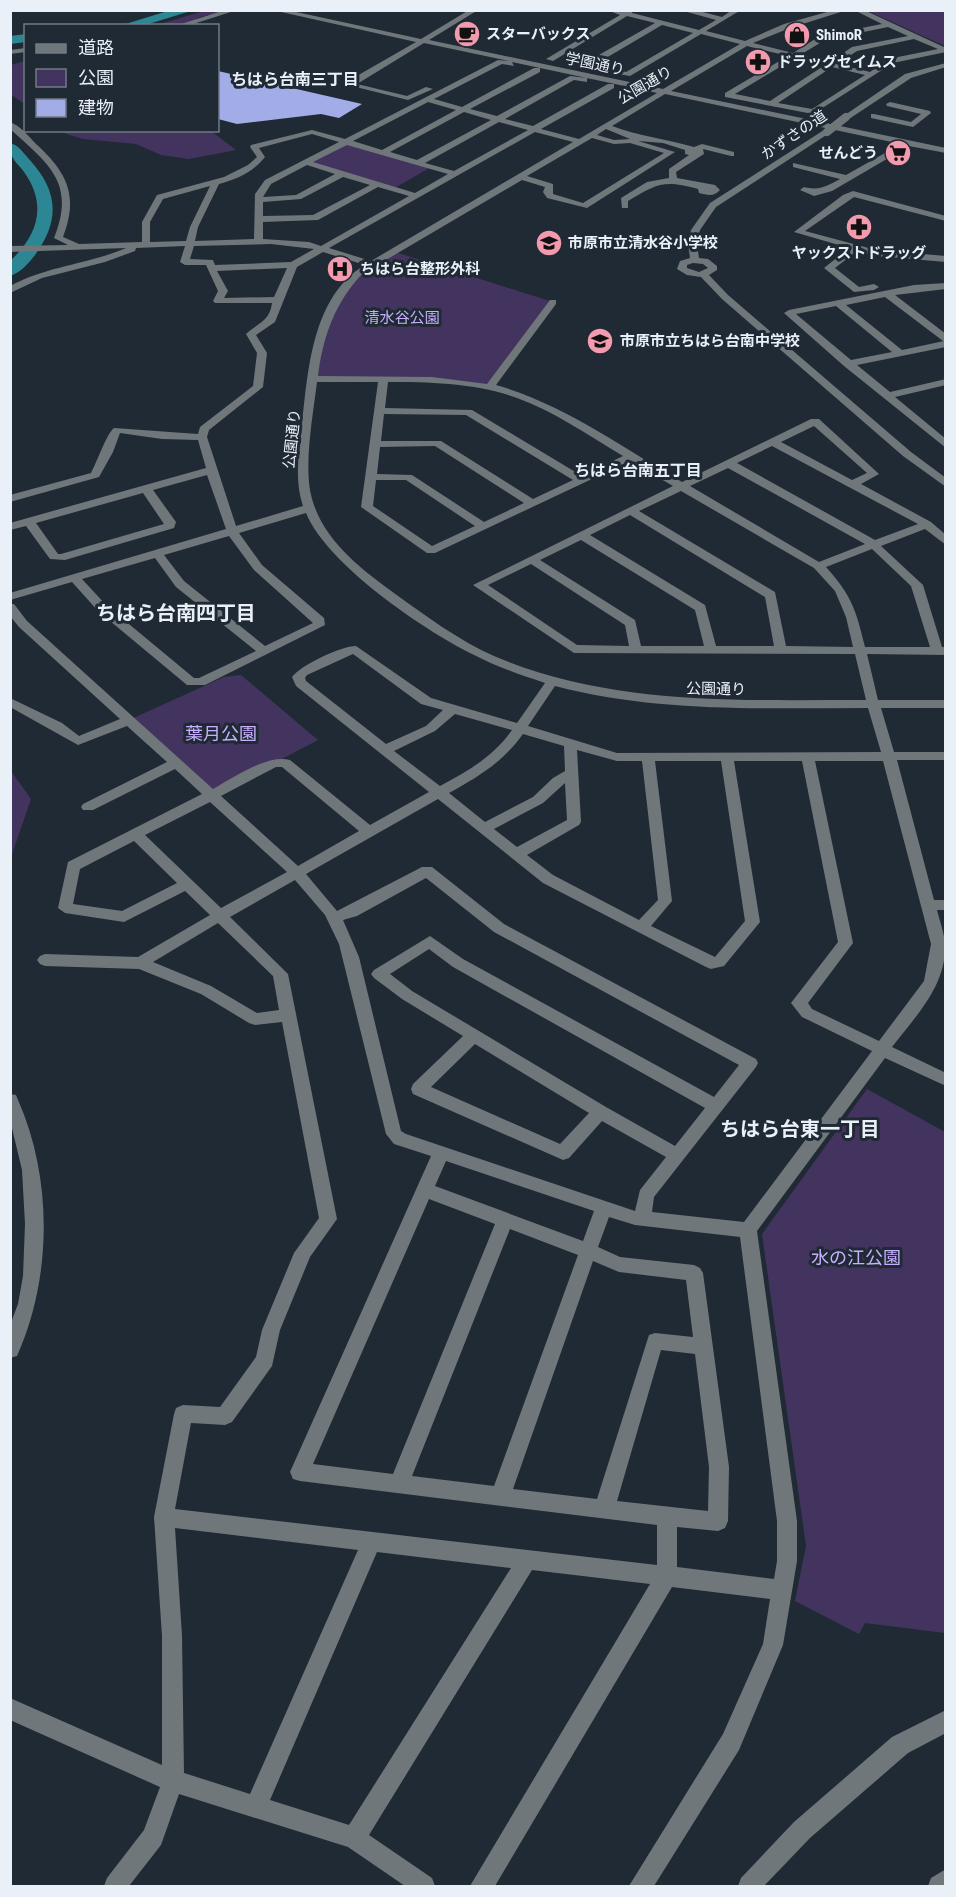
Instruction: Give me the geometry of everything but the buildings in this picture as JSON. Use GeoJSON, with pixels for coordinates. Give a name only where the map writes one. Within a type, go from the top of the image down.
{"type":"FeatureCollection","features":[{"type":"Feature","properties":{"kind":"street"},"geometry":{"type":"LineString","coordinates":[[185,24],[234,10]]}},
{"type":"Feature","properties":{"kind":"street","name":"学園通り"},"geometry":{"type":"LineString","coordinates":[[275,10],[945,146]]}},
{"type":"Feature","properties":{"kind":"street","name":"学園通り"},"geometry":{"type":"LineString","coordinates":[[295,10],[493,57],[666,90],[945,151]]}},
{"type":"Feature","properties":{"kind":"street"},"geometry":{"type":"LineString","coordinates":[[475,10],[353,82],[352,85],[402,97],[414,97],[493,57]]}},
{"type":"Feature","properties":{"kind":"street"},"geometry":{"type":"LineString","coordinates":[[610,10],[629,12],[660,23],[870,74]]}},
{"type":"Feature","properties":{"kind":"street"},"geometry":{"type":"LineString","coordinates":[[629,12],[550,59],[627,74],[738,10]]}},
{"type":"Feature","properties":{"kind":"street","name":"公園通り"},"geometry":{"type":"LineString","coordinates":[[844,10],[787,26],[745,44],[372,264],[346,284],[336,297],[322,330],[313,379],[303,482],[310,508],[319,527],[342,557],[373,583],[440,631],[489,658],[552,681],[611,695],[676,703],[945,704]]}},
{"type":"Feature","properties":{"kind":"street"},"geometry":{"type":"LineString","coordinates":[[857,10],[945,50],[891,61],[813,111],[728,95],[823,38],[888,25]]}},
{"type":"Feature","properties":{"kind":"street"},"geometry":{"type":"LineString","coordinates":[[685,11],[723,19]]}},
{"type":"Feature","properties":{"kind":"street"},"geometry":{"type":"LineString","coordinates":[[586,66],[660,23]]}},
{"type":"Feature","properties":{"kind":"street"},"geometry":{"type":"LineString","coordinates":[[772,104],[855,49],[914,37]]}},
{"type":"Feature","properties":{"kind":"street"},"geometry":{"type":"LineString","coordinates":[[258,241],[259,194],[263,186],[304,162],[501,62],[537,70],[382,153]]}},
{"type":"Feature","properties":{"kind":"street","name":"かずさの道"},"geometry":{"type":"LineString","coordinates":[[703,274],[688,273],[682,269],[683,263],[695,260],[692,247],[694,234],[699,221],[713,206],[908,76],[945,65]]}},
{"type":"Feature","properties":{"kind":"street"},"geometry":{"type":"LineString","coordinates":[[211,268],[293,265],[611,86],[573,78],[418,163]]}},
{"type":"Feature","properties":{"kind":"street"},"geometry":{"type":"LineString","coordinates":[[428,100],[578,141]]}},
{"type":"Feature","properties":{"kind":"street"},"geometry":{"type":"LineString","coordinates":[[874,116],[913,125],[927,113],[890,104]]}},
{"type":"Feature","properties":{"kind":"street"},"geometry":{"type":"LineString","coordinates":[[893,120],[909,108]]}},
{"type":"Feature","properties":{"kind":"street"},"geometry":{"type":"LineString","coordinates":[[10,124],[51,162],[64,183],[67,213],[58,238],[70,244],[100,244],[104,247]]}},
{"type":"Feature","properties":{"kind":"street"},"geometry":{"type":"LineString","coordinates":[[604,126],[636,138],[663,141],[694,150]]}},
{"type":"Feature","properties":{"kind":"street"},"geometry":{"type":"LineString","coordinates":[[141,245],[146,222],[160,197],[216,182],[252,168],[261,157],[254,147],[312,132],[454,174]]}},
{"type":"Feature","properties":{"kind":"street"},"geometry":{"type":"LineString","coordinates":[[519,177],[550,186],[547,192],[550,196],[584,206],[671,152],[630,141],[614,142],[590,135]]}},
{"type":"Feature","properties":{"kind":"street"},"geometry":{"type":"LineString","coordinates":[[804,190],[822,192],[908,142]]}},
{"type":"Feature","properties":{"kind":"street"},"geometry":{"type":"LineString","coordinates":[[673,180],[672,171],[694,150],[702,146],[731,154]]}},
{"type":"Feature","properties":{"kind":"street"},"geometry":{"type":"LineString","coordinates":[[304,162],[416,196]]}},
{"type":"Feature","properties":{"kind":"street"},"geometry":{"type":"LineString","coordinates":[[796,165],[846,178]]}},
{"type":"Feature","properties":{"kind":"street"},"geometry":{"type":"LineString","coordinates":[[259,200],[298,197],[342,174]]}},
{"type":"Feature","properties":{"kind":"street"},"geometry":{"type":"LineString","coordinates":[[618,208],[624,200],[650,184],[673,180],[702,188]]}},
{"type":"Feature","properties":{"kind":"street"},"geometry":{"type":"LineString","coordinates":[[216,182],[194,226],[192,244],[185,262],[210,262],[223,291],[218,302],[247,299],[277,300]]}},
{"type":"Feature","properties":{"kind":"street"},"geometry":{"type":"LineString","coordinates":[[258,219],[315,218],[377,184]]}},
{"type":"Feature","properties":{"kind":"street"},"geometry":{"type":"LineString","coordinates":[[945,219],[853,194],[798,232],[876,253],[945,259]]}},
{"type":"Feature","properties":{"kind":"street"},"geometry":{"type":"LineString","coordinates":[[10,249],[288,242],[324,248],[372,264]]}},
{"type":"Feature","properties":{"kind":"street"},"geometry":{"type":"LineString","coordinates":[[10,290],[36,275],[115,257],[141,245]]}},
{"type":"Feature","properties":{"kind":"street"},"geometry":{"type":"LineString","coordinates":[[64,269],[71,248]]}},
{"type":"Feature","properties":{"kind":"street"},"geometry":{"type":"LineString","coordinates":[[855,248],[829,268],[857,290],[891,283]]}},
{"type":"Feature","properties":{"kind":"street"},"geometry":{"type":"LineString","coordinates":[[695,260],[713,265],[712,271],[703,274],[724,297],[945,484]]}},
{"type":"Feature","properties":{"kind":"street"},"geometry":{"type":"LineString","coordinates":[[74,577],[102,608],[190,682],[201,682],[265,652],[315,628],[320,621],[281,591],[249,555],[232,531],[202,437],[204,429],[258,387],[262,353],[251,334],[270,322],[293,265]]}},
{"type":"Feature","properties":{"kind":"street"},"geometry":{"type":"LineString","coordinates":[[945,286],[914,288],[789,313],[945,445]]}},
{"type":"Feature","properties":{"kind":"street"},"geometry":{"type":"LineString","coordinates":[[888,294],[945,339]]}},
{"type":"Feature","properties":{"kind":"street"},"geometry":{"type":"LineString","coordinates":[[490,387],[553,302]]}},
{"type":"Feature","properties":{"kind":"street"},"geometry":{"type":"LineString","coordinates":[[838,303],[899,353]]}},
{"type":"Feature","properties":{"kind":"street"},"geometry":{"type":"LineString","coordinates":[[848,364],[945,344]]}},
{"type":"Feature","properties":{"kind":"street"},"geometry":{"type":"LineString","coordinates":[[313,379],[458,382],[490,387],[532,399],[818,566],[830,577],[846,601],[861,650],[873,704],[937,905],[937,960],[931,983],[748,1230],[787,1521],[787,1561],[783,1590],[773,1645],[731,1742],[641,1887]]}},
{"type":"Feature","properties":{"kind":"street"},"geometry":{"type":"LineString","coordinates":[[383,380],[367,507],[431,551],[630,457]]}},
{"type":"Feature","properties":{"kind":"street"},"geometry":{"type":"LineString","coordinates":[[887,396],[943,385]]}},
{"type":"Feature","properties":{"kind":"street"},"geometry":{"type":"LineString","coordinates":[[379,411],[468,412],[581,480]]}},
{"type":"Feature","properties":{"kind":"street"},"geometry":{"type":"LineString","coordinates":[[728,463],[873,544],[917,585],[941,651],[574,649],[479,585],[771,441],[816,421],[874,474],[852,484]]}},
{"type":"Feature","properties":{"kind":"street"},"geometry":{"type":"LineString","coordinates":[[10,499],[95,475],[108,452],[114,433],[118,430],[162,436],[202,437]]}},
{"type":"Feature","properties":{"kind":"street"},"geometry":{"type":"LineString","coordinates":[[771,441],[927,524],[945,542]]}},
{"type":"Feature","properties":{"kind":"street"},"geometry":{"type":"LineString","coordinates":[[375,444],[437,443],[532,503]]}},
{"type":"Feature","properties":{"kind":"street"},"geometry":{"type":"LineString","coordinates":[[10,527],[212,471]]}},
{"type":"Feature","properties":{"kind":"street"},"geometry":{"type":"LineString","coordinates":[[370,477],[408,477],[483,526]]}},
{"type":"Feature","properties":{"kind":"street"},"geometry":{"type":"LineString","coordinates":[[29,522],[54,557],[61,558],[170,526],[170,522],[146,489]]}},
{"type":"Feature","properties":{"kind":"street"},"geometry":{"type":"LineString","coordinates":[[10,597],[310,508]]}},
{"type":"Feature","properties":{"kind":"street"},"geometry":{"type":"LineString","coordinates":[[631,511],[771,595],[781,651]]}},
{"type":"Feature","properties":{"kind":"street"},"geometry":{"type":"LineString","coordinates":[[818,566],[927,524]]}},
{"type":"Feature","properties":{"kind":"street"},"geometry":{"type":"LineString","coordinates":[[581,535],[701,608],[711,651]]}},
{"type":"Feature","properties":{"kind":"street"},"geometry":{"type":"LineString","coordinates":[[157,553],[180,584],[265,652]]}},
{"type":"Feature","properties":{"kind":"street"},"geometry":{"type":"LineString","coordinates":[[531,559],[631,623],[636,651]]}},
{"type":"Feature","properties":{"kind":"street"},"geometry":{"type":"LineString","coordinates":[[10,607],[23,624],[297,873],[336,917],[351,957],[394,1134],[400,1140],[642,1219],[748,1230]]}},
{"type":"Feature","properties":{"kind":"street"},"geometry":{"type":"LineString","coordinates":[[727,757],[753,922],[719,962],[711,963],[548,879],[300,683],[298,677],[303,672],[350,650],[356,650],[426,701],[617,757],[945,756]]}},
{"type":"Feature","properties":{"kind":"street"},"geometry":{"type":"LineString","coordinates":[[140,963],[219,916],[485,767],[509,744],[552,681]]}},
{"type":"Feature","properties":{"kind":"street"},"geometry":{"type":"LineString","coordinates":[[10,702],[57,726],[78,741],[86,740],[129,720]]}},
{"type":"Feature","properties":{"kind":"street"},"geometry":{"type":"LineString","coordinates":[[385,750],[437,725],[445,719],[452,708]]}},
{"type":"Feature","properties":{"kind":"street"},"geometry":{"type":"LineString","coordinates":[[517,854],[574,822],[570,743]]}},
{"type":"Feature","properties":{"kind":"street"},"geometry":{"type":"LineString","coordinates":[[641,927],[665,901],[648,757]]}},
{"type":"Feature","properties":{"kind":"street"},"geometry":{"type":"LineString","coordinates":[[807,757],[846,943],[799,1003],[807,1013],[945,1080]]}},
{"type":"Feature","properties":{"kind":"street"},"geometry":{"type":"LineString","coordinates":[[88,807],[176,763]]}},
{"type":"Feature","properties":{"kind":"street"},"geometry":{"type":"LineString","coordinates":[[186,884],[124,916],[65,908],[73,866],[274,763],[285,763],[370,833]]}},
{"type":"Feature","properties":{"kind":"street"},"geometry":{"type":"LineString","coordinates":[[485,828],[538,800],[558,780],[570,774]]}},
{"type":"Feature","properties":{"kind":"street"},"geometry":{"type":"LineString","coordinates":[[117,1886],[153,1837],[173,1781],[172,1636],[164,1516],[183,1414],[225,1416],[265,1360],[271,1330],[303,1252],[328,1219],[280,974],[135,834]]}},
{"type":"Feature","properties":{"kind":"street"},"geometry":{"type":"LineString","coordinates":[[336,917],[352,912],[427,871],[499,928],[750,1063],[645,1195],[642,1219]]}},
{"type":"Feature","properties":{"kind":"street"},"geometry":{"type":"LineString","coordinates":[[677,1155],[600,1112],[407,995],[379,974],[430,941],[458,963],[716,1106]]}},
{"type":"Feature","properties":{"kind":"street"},"geometry":{"type":"LineString","coordinates":[[45,960],[140,963],[206,990],[255,1019],[288,1015]]}},
{"type":"Feature","properties":{"kind":"street"},"geometry":{"type":"LineString","coordinates":[[474,1035],[419,1089],[563,1153],[600,1112]]}},
{"type":"Feature","properties":{"kind":"street"},"geometry":{"type":"LineString","coordinates":[[10,1100],[20,1117],[25,1141],[32,1187],[34,1253],[28,1299],[10,1350]]}},
{"type":"Feature","properties":{"kind":"street"},"geometry":{"type":"LineString","coordinates":[[425,1190],[618,1264],[694,1273],[719,1467],[718,1521],[604,1510],[300,1472],[425,1190],[441,1154]]}},
{"type":"Feature","properties":{"kind":"street"},"geometry":{"type":"LineString","coordinates":[[500,1497],[604,1208]]}},
{"type":"Feature","properties":{"kind":"street"},"geometry":{"type":"LineString","coordinates":[[399,1484],[505,1220]]}},
{"type":"Feature","properties":{"kind":"street"},"geometry":{"type":"LineString","coordinates":[[604,1510],[655,1341],[704,1347]]}},
{"type":"Feature","properties":{"kind":"street"},"geometry":{"type":"LineString","coordinates":[[164,1516],[783,1590]]}},
{"type":"Feature","properties":{"kind":"street"},"geometry":{"type":"LineString","coordinates":[[482,1887],[667,1576],[668,1517]]}},
{"type":"Feature","properties":{"kind":"street"},"geometry":{"type":"LineString","coordinates":[[255,1808],[372,1541]]}},
{"type":"Feature","properties":{"kind":"street"},"geometry":{"type":"LineString","coordinates":[[354,1838],[528,1559]]}},
{"type":"Feature","properties":{"kind":"street"},"geometry":{"type":"LineString","coordinates":[[10,1709],[173,1781],[354,1838],[412,1883]]}},
{"type":"Feature","properties":{"kind":"street"},"geometry":{"type":"LineString","coordinates":[[749,1887],[802,1830],[900,1745],[945,1721]]}},
{"type":"Feature","properties":{"kind":"street"},"geometry":{"type":"LineString","coordinates":[[939,1887],[945,1880]]}},
{"type":"Feature","properties":{"kind":"green space"},"geometry":{"type":"Polygon","coordinates":[[[204,11],[224,11],[197,18],[198,24],[160,24],[204,11]]]}},
{"type":"Feature","properties":{"kind":"green space"},"geometry":{"type":"Polygon","coordinates":[[[868,11],[945,11],[945,46],[868,11]]]}},
{"type":"Feature","properties":{"kind":"green space"},"geometry":{"type":"Polygon","coordinates":[[[24,62],[24,103],[10,94],[11,65],[24,62]]]}},
{"type":"Feature","properties":{"kind":"green space"},"geometry":{"type":"Polygon","coordinates":[[[60,132],[212,132],[236,150],[189,159],[161,155],[136,144],[83,139],[60,132]]]}},
{"type":"Feature","properties":{"kind":"green space"},"geometry":{"type":"Polygon","coordinates":[[[345,142],[431,167],[393,189],[304,162],[345,142]]]}},
{"type":"Feature","properties":{"kind":"green space","name":"清水谷公園"},"geometry":{"type":"Polygon","coordinates":[[[392,251],[553,302],[490,387],[458,382],[313,379],[322,330],[346,284],[392,251]]]}},
{"type":"Feature","properties":{"kind":"green space","name":"葉月公園"},"geometry":{"type":"Polygon","coordinates":[[[241,675],[318,740],[211,796],[129,720],[224,677],[241,675]]]}},
{"type":"Feature","properties":{"kind":"green space"},"geometry":{"type":"Polygon","coordinates":[[[11,771],[31,799],[11,857],[11,771]]]}},
{"type":"Feature","properties":{"kind":"green space","name":"水の江公園"},"geometry":{"type":"Polygon","coordinates":[[[867,1089],[945,1132],[945,1633],[865,1623],[859,1634],[795,1601],[806,1546],[762,1234],[867,1089]]]}},
{"type":"Feature","properties":{"kind":"waterway"},"geometry":{"type":"LineString","coordinates":[[133,24],[188,10]]}},
{"type":"Feature","properties":{"kind":"waterway"},"geometry":{"type":"LineString","coordinates":[[10,37],[19,38]]}},
{"type":"Feature","properties":{"kind":"waterway"},"geometry":{"type":"LineString","coordinates":[[10,40],[24,38]]}},
{"type":"Feature","properties":{"kind":"waterway"},"geometry":{"type":"LineString","coordinates":[[10,147],[36,179],[43,194],[46,210],[44,225],[38,240],[10,271]]}},
{"type":"Feature","properties":{"kind":"place","name":"スターバックス"},"geometry":{"type":"Point","coordinates":[467,34]}},
{"type":"Feature","properties":{"kind":"place","name":"ShimoR"},"geometry":{"type":"Point","coordinates":[797,35]}},
{"type":"Feature","properties":{"kind":"place","name":"ドラッグセイムス"},"geometry":{"type":"Point","coordinates":[758,62]}},
{"type":"Feature","properties":{"kind":"place","name":"せんどう"},"geometry":{"type":"Point","coordinates":[898,153]}},
{"type":"Feature","properties":{"kind":"place","name":"ヤックストドラッグ"},"geometry":{"type":"Point","coordinates":[859,227]}},
{"type":"Feature","properties":{"kind":"place","name":"市原市立清水谷小学校"},"geometry":{"type":"Point","coordinates":[549,243]}},
{"type":"Feature","properties":{"kind":"place","name":"ちはら台整形外科"},"geometry":{"type":"Point","coordinates":[340,269]}},
{"type":"Feature","properties":{"kind":"place","name":"市原市立ちはら台南中学校"},"geometry":{"type":"Point","coordinates":[600,341]}},
{"type":"Feature","properties":{"kind":"district","name":"ちはら台南三丁目"},"geometry":{"type":"Point","coordinates":[295,79]}},
{"type":"Feature","properties":{"kind":"district","name":"ちはら台南五丁目"},"geometry":{"type":"Point","coordinates":[638,470]}},
{"type":"Feature","properties":{"kind":"district","name":"ちはら台南四丁目"},"geometry":{"type":"Point","coordinates":[176,613]}},
{"type":"Feature","properties":{"kind":"district","name":"ちはら台東一丁目"},"geometry":{"type":"Point","coordinates":[800,1129]}}]}
